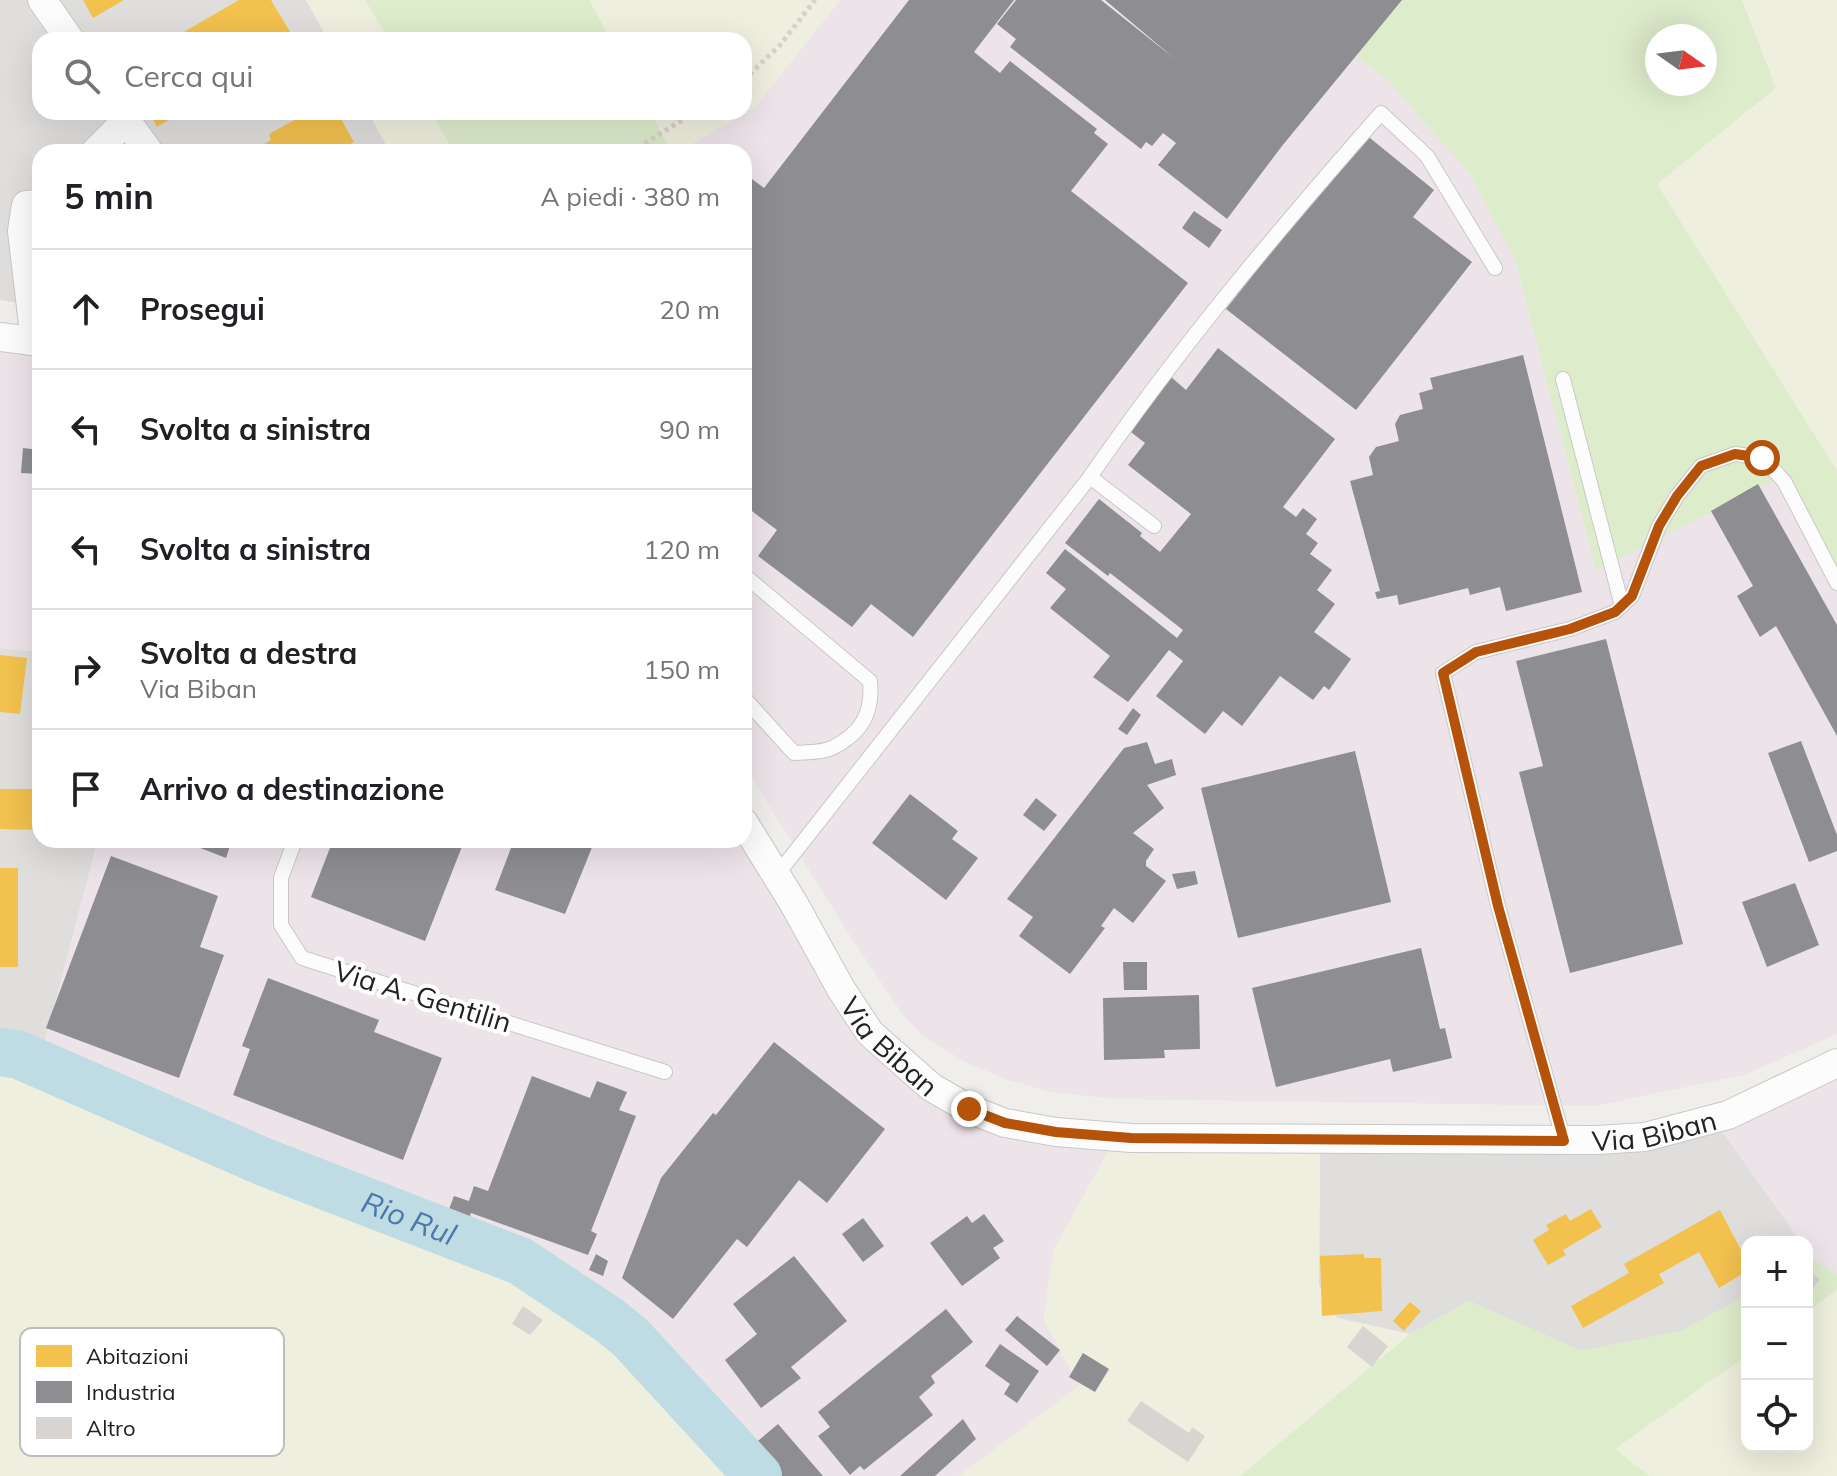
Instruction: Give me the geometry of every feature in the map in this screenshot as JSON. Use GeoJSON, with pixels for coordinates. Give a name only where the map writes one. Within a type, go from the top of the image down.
{"type":"FeatureCollection","features":[{"type":"Feature","properties":{"kind":"street"},"geometry":{"type":"LineString","coordinates":[[42,0],[64,32]]}},
{"type":"Feature","properties":{"kind":"street"},"geometry":{"type":"LineString","coordinates":[[101,144],[120,120]]}},
{"type":"Feature","properties":{"kind":"street"},"geometry":{"type":"LineString","coordinates":[[126,120],[143,144]]}},
{"type":"Feature","properties":{"kind":"street"},"geometry":{"type":"LineString","coordinates":[[32,205],[26,205],[22,231],[32,300]]}},
{"type":"Feature","properties":{"kind":"street"},"geometry":{"type":"LineString","coordinates":[[0,337],[32,340]]}},
{"type":"Feature","properties":{"kind":"street","name":"Via Biban"},"geometry":{"type":"LineString","coordinates":[[752,836],[870,1033],[931,1087],[969,1109],[1005,1123],[1056,1132],[1131,1138],[1564,1141],[1645,1137],[1728,1115],[1837,1063]]}},
{"type":"Feature","properties":{"kind":"lane"},"geometry":{"type":"LineString","coordinates":[[776,876],[1301,203],[1381,113],[1427,156],[1495,268]]}},
{"type":"Feature","properties":{"kind":"lane"},"geometry":{"type":"LineString","coordinates":[[1563,379],[1622,606]]}},
{"type":"Feature","properties":{"kind":"lane"},"geometry":{"type":"LineString","coordinates":[[1564,1141],[1498,906],[1443,673],[1476,652],[1570,629],[1615,612],[1632,596],[1659,526],[1677,496],[1701,466],[1735,454],[1762,458],[1784,481],[1837,583]]}},
{"type":"Feature","properties":{"kind":"lane"},"geometry":{"type":"LineString","coordinates":[[1090,477],[1154,526]]}},
{"type":"Feature","properties":{"kind":"lane"},"geometry":{"type":"LineString","coordinates":[[752,582],[870,681],[872,701],[867,717],[853,733],[830,749],[794,753],[752,707]]}},
{"type":"Feature","properties":{"kind":"lane","name":"Via A. Gentilin"},"geometry":{"type":"LineString","coordinates":[[292,848],[281,878],[281,925],[302,958],[665,1072]]}},
{"type":"Feature","properties":{"kind":"path"},"geometry":{"type":"LineString","coordinates":[[752,72],[780,45],[815,0]]}},
{"type":"Feature","properties":{"kind":"path"},"geometry":{"type":"LineString","coordinates":[[644,144],[682,120]]}},
{"type":"Feature","properties":{"kind":"shaded area"},"geometry":{"type":"Polygon","coordinates":[[[0,0],[312,0],[330,32],[32,32],[32,120],[379,120],[393,144],[32,144],[32,305],[0,300],[0,0]]]}},
{"type":"Feature","properties":{"kind":"shaded area"},"geometry":{"type":"Polygon","coordinates":[[[840,0],[1288,0],[1388,81],[1470,174],[1515,260],[1596,569],[1784,476],[1837,570],[1837,1034],[1744,1075],[1595,1106],[1116,1099],[1051,1092],[1008,1080],[965,1062],[923,1036],[903,1015],[845,928],[752,778],[752,144],[691,144],[733,120],[752,120],[754,108],[840,0]]]}},
{"type":"Feature","properties":{"kind":"shaded area"},"geometry":{"type":"Polygon","coordinates":[[[0,341],[32,346],[32,651],[0,648],[0,341]]]}},
{"type":"Feature","properties":{"kind":"shaded area"},"geometry":{"type":"Polygon","coordinates":[[[0,648],[32,651],[32,848],[96,848],[35,1079],[0,1065],[0,648]]]}},
{"type":"Feature","properties":{"kind":"shaded area"},"geometry":{"type":"Polygon","coordinates":[[[96,848],[748,848],[811,950],[946,1097],[1115,1139],[1053,1251],[1044,1320],[1080,1386],[959,1476],[735,1476],[620,1353],[596,1332],[503,1273],[252,1174],[35,1079],[96,848]]]}},
{"type":"Feature","properties":{"kind":"shaded area"},"geometry":{"type":"Polygon","coordinates":[[[1837,1077],[1837,1274],[1813,1259],[1813,1236],[1797,1236],[1716,1123],[1837,1077]]]}},
{"type":"Feature","properties":{"kind":"shaded area"},"geometry":{"type":"Polygon","coordinates":[[[1716,1123],[1797,1236],[1741,1236],[1741,1298],[1681,1331],[1581,1351],[1469,1301],[1410,1334],[1337,1318],[1319,1285],[1320,1142],[1716,1123]]]}},
{"type":"Feature","properties":{"kind":"green space"},"geometry":{"type":"Polygon","coordinates":[[[306,0],[365,0],[384,32],[324,32],[306,0]]]}},
{"type":"Feature","properties":{"kind":"green space"},"geometry":{"type":"Polygon","coordinates":[[[365,0],[589,0],[607,32],[384,32],[365,0]]]}},
{"type":"Feature","properties":{"kind":"green space"},"geometry":{"type":"Polygon","coordinates":[[[589,0],[840,0],[752,109],[752,32],[607,32],[589,0]]]}},
{"type":"Feature","properties":{"kind":"green space"},"geometry":{"type":"Polygon","coordinates":[[[1288,0],[1742,0],[1776,88],[1657,184],[1837,471],[1837,570],[1784,476],[1596,570],[1515,260],[1470,174],[1388,81],[1288,0]]]}},
{"type":"Feature","properties":{"kind":"green space"},"geometry":{"type":"Polygon","coordinates":[[[1742,0],[1837,0],[1837,471],[1657,183],[1776,88],[1742,0]]]}},
{"type":"Feature","properties":{"kind":"green space"},"geometry":{"type":"Polygon","coordinates":[[[372,120],[436,120],[449,144],[386,144],[372,120]]]}},
{"type":"Feature","properties":{"kind":"green space"},"geometry":{"type":"Polygon","coordinates":[[[436,120],[654,120],[668,144],[449,144],[436,120]]]}},
{"type":"Feature","properties":{"kind":"green space"},"geometry":{"type":"Polygon","coordinates":[[[654,120],[733,120],[691,144],[668,144],[654,120]]]}},
{"type":"Feature","properties":{"kind":"green space"},"geometry":{"type":"Polygon","coordinates":[[[0,1065],[252,1174],[503,1273],[567,1311],[620,1353],[735,1476],[0,1476],[0,1065]]]}},
{"type":"Feature","properties":{"kind":"green space"},"geometry":{"type":"Polygon","coordinates":[[[1115,1139],[1320,1142],[1319,1285],[1337,1318],[1410,1334],[1240,1476],[959,1476],[1079,1386],[1044,1320],[1053,1251],[1115,1139]]]}},
{"type":"Feature","properties":{"kind":"green space"},"geometry":{"type":"Polygon","coordinates":[[[1813,1259],[1837,1274],[1837,1290],[1813,1308],[1813,1259]]]}},
{"type":"Feature","properties":{"kind":"green space"},"geometry":{"type":"Polygon","coordinates":[[[1837,1290],[1837,1476],[1650,1476],[1615,1449],[1741,1359],[1741,1452],[1813,1452],[1813,1308],[1837,1290]]]}},
{"type":"Feature","properties":{"kind":"green space"},"geometry":{"type":"Polygon","coordinates":[[[1741,1298],[1741,1359],[1615,1449],[1650,1476],[1240,1476],[1410,1334],[1469,1301],[1581,1351],[1681,1331],[1741,1298]]]}},
{"type":"Feature","properties":{"kind":"building: Abitazioni"},"geometry":{"type":"Polygon","coordinates":[[[83,0],[124,0],[93,18],[83,0]]]}},
{"type":"Feature","properties":{"kind":"building: Abitazioni"},"geometry":{"type":"Polygon","coordinates":[[[239,0],[271,0],[290,32],[184,32],[239,0]]]}},
{"type":"Feature","properties":{"kind":"building: Abitazioni"},"geometry":{"type":"Polygon","coordinates":[[[153,120],[169,120],[157,127],[153,120]]]}},
{"type":"Feature","properties":{"kind":"building: Abitazioni"},"geometry":{"type":"Polygon","coordinates":[[[294,120],[342,120],[354,142],[264,144],[271,140],[269,134],[294,120]]]}},
{"type":"Feature","properties":{"kind":"building: Abitazioni"},"geometry":{"type":"Polygon","coordinates":[[[0,655],[27,658],[20,714],[0,712],[0,655]]]}},
{"type":"Feature","properties":{"kind":"building: Abitazioni"},"geometry":{"type":"Polygon","coordinates":[[[0,789],[32,789],[32,830],[0,829],[0,789]]]}},
{"type":"Feature","properties":{"kind":"building: Abitazioni"},"geometry":{"type":"Polygon","coordinates":[[[0,868],[18,868],[18,967],[0,967],[0,868]]]}},
{"type":"Feature","properties":{"kind":"building: Abitazioni"},"geometry":{"type":"Polygon","coordinates":[[[1591,1209],[1602,1227],[1563,1250],[1566,1255],[1548,1265],[1533,1240],[1549,1230],[1546,1225],[1566,1214],[1570,1221],[1591,1209]]]}},
{"type":"Feature","properties":{"kind":"building: Abitazioni"},"geometry":{"type":"Polygon","coordinates":[[[1720,1210],[1741,1250],[1741,1275],[1719,1288],[1699,1252],[1659,1274],[1664,1283],[1583,1328],[1571,1306],[1629,1273],[1624,1264],[1720,1210]]]}},
{"type":"Feature","properties":{"kind":"building: Abitazioni"},"geometry":{"type":"Polygon","coordinates":[[[1364,1254],[1364,1258],[1381,1258],[1382,1311],[1322,1316],[1320,1256],[1364,1254]]]}},
{"type":"Feature","properties":{"kind":"building: Abitazioni"},"geometry":{"type":"Polygon","coordinates":[[[1410,1302],[1421,1311],[1404,1331],[1393,1321],[1410,1302]]]}},
{"type":"Feature","properties":{"kind":"building: Industria"},"geometry":{"type":"Polygon","coordinates":[[[909,0],[1014,0],[974,52],[1000,73],[1010,61],[1097,129],[1094,133],[1108,144],[1071,191],[1188,283],[913,637],[871,604],[852,627],[758,556],[777,530],[752,511],[752,179],[764,188],[909,0]]]}},
{"type":"Feature","properties":{"kind":"building: Industria"},"geometry":{"type":"Polygon","coordinates":[[[1016,0],[1101,0],[1175,59],[1105,0],[1402,0],[1282,146],[1227,219],[1158,165],[1176,143],[1163,133],[1152,146],[1146,142],[1141,149],[1010,47],[1016,39],[997,24],[1016,0]]]}},
{"type":"Feature","properties":{"kind":"building: Industria"},"geometry":{"type":"Polygon","coordinates":[[[1365,134],[1434,190],[1413,217],[1472,262],[1356,410],[1226,309],[1365,134]]]}},
{"type":"Feature","properties":{"kind":"building: Industria"},"geometry":{"type":"Polygon","coordinates":[[[1194,211],[1222,230],[1209,248],[1182,228],[1194,211]]]}},
{"type":"Feature","properties":{"kind":"building: Industria"},"geometry":{"type":"Polygon","coordinates":[[[1218,348],[1335,439],[1283,507],[1296,517],[1303,508],[1317,519],[1306,534],[1318,543],[1310,554],[1332,570],[1317,590],[1335,604],[1314,632],[1351,659],[1329,690],[1324,686],[1313,700],[1280,676],[1242,726],[1223,711],[1205,734],[1156,696],[1183,661],[1169,650],[1128,702],[1093,677],[1110,656],[1050,608],[1066,589],[1046,573],[1065,549],[1177,638],[1183,630],[1110,573],[1108,576],[1065,543],[1099,499],[1142,533],[1140,536],[1160,552],[1191,514],[1128,465],[1145,443],[1127,429],[1170,376],[1186,390],[1218,348]]]}},
{"type":"Feature","properties":{"kind":"building: Industria"},"geometry":{"type":"Polygon","coordinates":[[[1523,355],[1582,592],[1506,611],[1500,587],[1470,595],[1468,588],[1399,605],[1397,595],[1377,599],[1375,592],[1380,591],[1350,481],[1373,475],[1369,457],[1376,447],[1399,441],[1395,424],[1400,415],[1423,409],[1419,393],[1433,389],[1430,378],[1523,355]]]}},
{"type":"Feature","properties":{"kind":"building: Industria"},"geometry":{"type":"Polygon","coordinates":[[[23,448],[32,449],[32,474],[21,473],[23,448]]]}},
{"type":"Feature","properties":{"kind":"building: Industria"},"geometry":{"type":"Polygon","coordinates":[[[1758,484],[1837,625],[1837,736],[1776,626],[1760,637],[1737,596],[1753,586],[1711,511],[1758,484]]]}},
{"type":"Feature","properties":{"kind":"building: Industria"},"geometry":{"type":"Polygon","coordinates":[[[1606,639],[1683,944],[1570,973],[1519,772],[1543,766],[1516,661],[1606,639]]]}},
{"type":"Feature","properties":{"kind":"building: Industria"},"geometry":{"type":"Polygon","coordinates":[[[1133,708],[1141,715],[1127,735],[1118,729],[1133,708]]]}},
{"type":"Feature","properties":{"kind":"building: Industria"},"geometry":{"type":"Polygon","coordinates":[[[1801,741],[1837,835],[1837,851],[1809,862],[1768,753],[1801,741]]]}},
{"type":"Feature","properties":{"kind":"building: Industria"},"geometry":{"type":"Polygon","coordinates":[[[1147,742],[1155,764],[1172,759],[1176,775],[1147,785],[1164,808],[1133,833],[1154,849],[1146,866],[1166,881],[1133,923],[1114,908],[1101,926],[1105,928],[1070,974],[1019,936],[1033,917],[1007,899],[1124,748],[1147,742]]]}},
{"type":"Feature","properties":{"kind":"building: Industria"},"geometry":{"type":"Polygon","coordinates":[[[1355,751],[1391,902],[1238,938],[1201,788],[1355,751]]]}},
{"type":"Feature","properties":{"kind":"building: Industria"},"geometry":{"type":"Polygon","coordinates":[[[910,794],[958,831],[952,839],[978,858],[946,900],[872,843],[910,794]]]}},
{"type":"Feature","properties":{"kind":"building: Industria"},"geometry":{"type":"Polygon","coordinates":[[[1036,798],[1057,815],[1044,831],[1023,815],[1036,798]]]}},
{"type":"Feature","properties":{"kind":"building: Industria"},"geometry":{"type":"Polygon","coordinates":[[[200,848],[229,848],[226,858],[200,848]]]}},
{"type":"Feature","properties":{"kind":"building: Industria"},"geometry":{"type":"Polygon","coordinates":[[[330,848],[461,848],[425,941],[311,897],[330,848]]]}},
{"type":"Feature","properties":{"kind":"building: Industria"},"geometry":{"type":"Polygon","coordinates":[[[511,848],[592,848],[565,914],[495,890],[511,848]]]}},
{"type":"Feature","properties":{"kind":"building: Industria"},"geometry":{"type":"Polygon","coordinates":[[[111,856],[218,896],[200,947],[224,955],[179,1078],[46,1028],[111,856]]]}},
{"type":"Feature","properties":{"kind":"building: Industria"},"geometry":{"type":"Polygon","coordinates":[[[1195,871],[1198,884],[1177,889],[1172,874],[1195,871]]]}},
{"type":"Feature","properties":{"kind":"building: Industria"},"geometry":{"type":"Polygon","coordinates":[[[1795,883],[1819,945],[1767,967],[1742,902],[1795,883]]]}},
{"type":"Feature","properties":{"kind":"building: Industria"},"geometry":{"type":"Polygon","coordinates":[[[1421,948],[1440,1029],[1445,1028],[1452,1058],[1393,1072],[1390,1059],[1276,1087],[1252,988],[1421,948]]]}},
{"type":"Feature","properties":{"kind":"building: Industria"},"geometry":{"type":"Polygon","coordinates":[[[1123,962],[1147,962],[1147,990],[1124,990],[1123,962]]]}},
{"type":"Feature","properties":{"kind":"building: Industria"},"geometry":{"type":"Polygon","coordinates":[[[268,978],[379,1020],[374,1032],[442,1058],[403,1160],[233,1095],[250,1049],[242,1046],[268,978]]]}},
{"type":"Feature","properties":{"kind":"building: Industria"},"geometry":{"type":"Polygon","coordinates":[[[1199,995],[1200,1049],[1164,1050],[1165,1058],[1104,1060],[1103,998],[1199,995]]]}},
{"type":"Feature","properties":{"kind":"building: Industria"},"geometry":{"type":"Polygon","coordinates":[[[774,1042],[885,1129],[827,1203],[799,1180],[747,1247],[737,1239],[673,1319],[622,1278],[661,1178],[774,1042]]]}},
{"type":"Feature","properties":{"kind":"building: Industria"},"geometry":{"type":"Polygon","coordinates":[[[532,1076],[590,1098],[597,1081],[627,1092],[619,1110],[636,1116],[591,1231],[597,1234],[588,1255],[471,1213],[467,1225],[446,1217],[454,1196],[469,1201],[474,1186],[488,1191],[532,1076]]]}},
{"type":"Feature","properties":{"kind":"building: Industria"},"geometry":{"type":"Polygon","coordinates":[[[984,1214],[1004,1241],[993,1248],[1000,1258],[962,1286],[930,1243],[967,1216],[972,1223],[984,1214]]]}},
{"type":"Feature","properties":{"kind":"building: Industria"},"geometry":{"type":"Polygon","coordinates":[[[863,1218],[884,1246],[863,1262],[842,1234],[863,1218]]]}},
{"type":"Feature","properties":{"kind":"building: Industria"},"geometry":{"type":"Polygon","coordinates":[[[596,1254],[608,1261],[603,1276],[589,1270],[596,1254]]]}},
{"type":"Feature","properties":{"kind":"building: Industria"},"geometry":{"type":"Polygon","coordinates":[[[794,1256],[847,1321],[791,1367],[801,1378],[761,1408],[725,1360],[757,1334],[733,1304],[794,1256]]]}},
{"type":"Feature","properties":{"kind":"building: Industria"},"geometry":{"type":"Polygon","coordinates":[[[946,1309],[973,1342],[931,1376],[935,1383],[919,1397],[933,1415],[864,1470],[860,1466],[850,1475],[818,1436],[830,1427],[818,1412],[946,1309]]]}},
{"type":"Feature","properties":{"kind":"building: Industria"},"geometry":{"type":"Polygon","coordinates":[[[1017,1316],[1060,1350],[1047,1366],[1005,1330],[1017,1316]]]}},
{"type":"Feature","properties":{"kind":"building: Industria"},"geometry":{"type":"Polygon","coordinates":[[[1000,1344],[1039,1371],[1017,1403],[1004,1394],[1010,1384],[985,1366],[1000,1344]]]}},
{"type":"Feature","properties":{"kind":"building: Industria"},"geometry":{"type":"Polygon","coordinates":[[[1083,1353],[1109,1369],[1095,1392],[1069,1377],[1083,1353]]]}},
{"type":"Feature","properties":{"kind":"building: Industria"},"geometry":{"type":"Polygon","coordinates":[[[963,1419],[976,1439],[935,1476],[900,1476],[963,1419]]]}},
{"type":"Feature","properties":{"kind":"building: Industria"},"geometry":{"type":"Polygon","coordinates":[[[778,1424],[823,1476],[766,1476],[746,1451],[778,1424]]]}},
{"type":"Feature","properties":{"kind":"building: Altro"},"geometry":{"type":"Polygon","coordinates":[[[1813,1274],[1820,1279],[1813,1288],[1813,1274]]]}},
{"type":"Feature","properties":{"kind":"building: Altro"},"geometry":{"type":"Polygon","coordinates":[[[523,1306],[543,1320],[530,1335],[512,1324],[523,1306]]]}},
{"type":"Feature","properties":{"kind":"building: Altro"},"geometry":{"type":"Polygon","coordinates":[[[1363,1326],[1388,1346],[1372,1367],[1347,1347],[1363,1326]]]}},
{"type":"Feature","properties":{"kind":"building: Altro"},"geometry":{"type":"Polygon","coordinates":[[[1141,1401],[1189,1433],[1192,1427],[1205,1436],[1188,1462],[1127,1421],[1141,1401]]]}},
{"type":"Feature","properties":{"kind":"waterway","name":"Rio Rul"},"geometry":{"type":"LineString","coordinates":[[0,1052],[19,1055],[264,1162],[520,1261],[631,1338],[758,1476]]}},
{"type":"Feature","properties":{"kind":"route"},"geometry":{"type":"LineString","coordinates":[[969,1109],[1005,1123],[1056,1132],[1131,1138],[1564,1141],[1498,906],[1443,673],[1476,652],[1570,629],[1615,612],[1632,596],[1659,526],[1677,496],[1701,466],[1735,454],[1762,458]]}}]}
